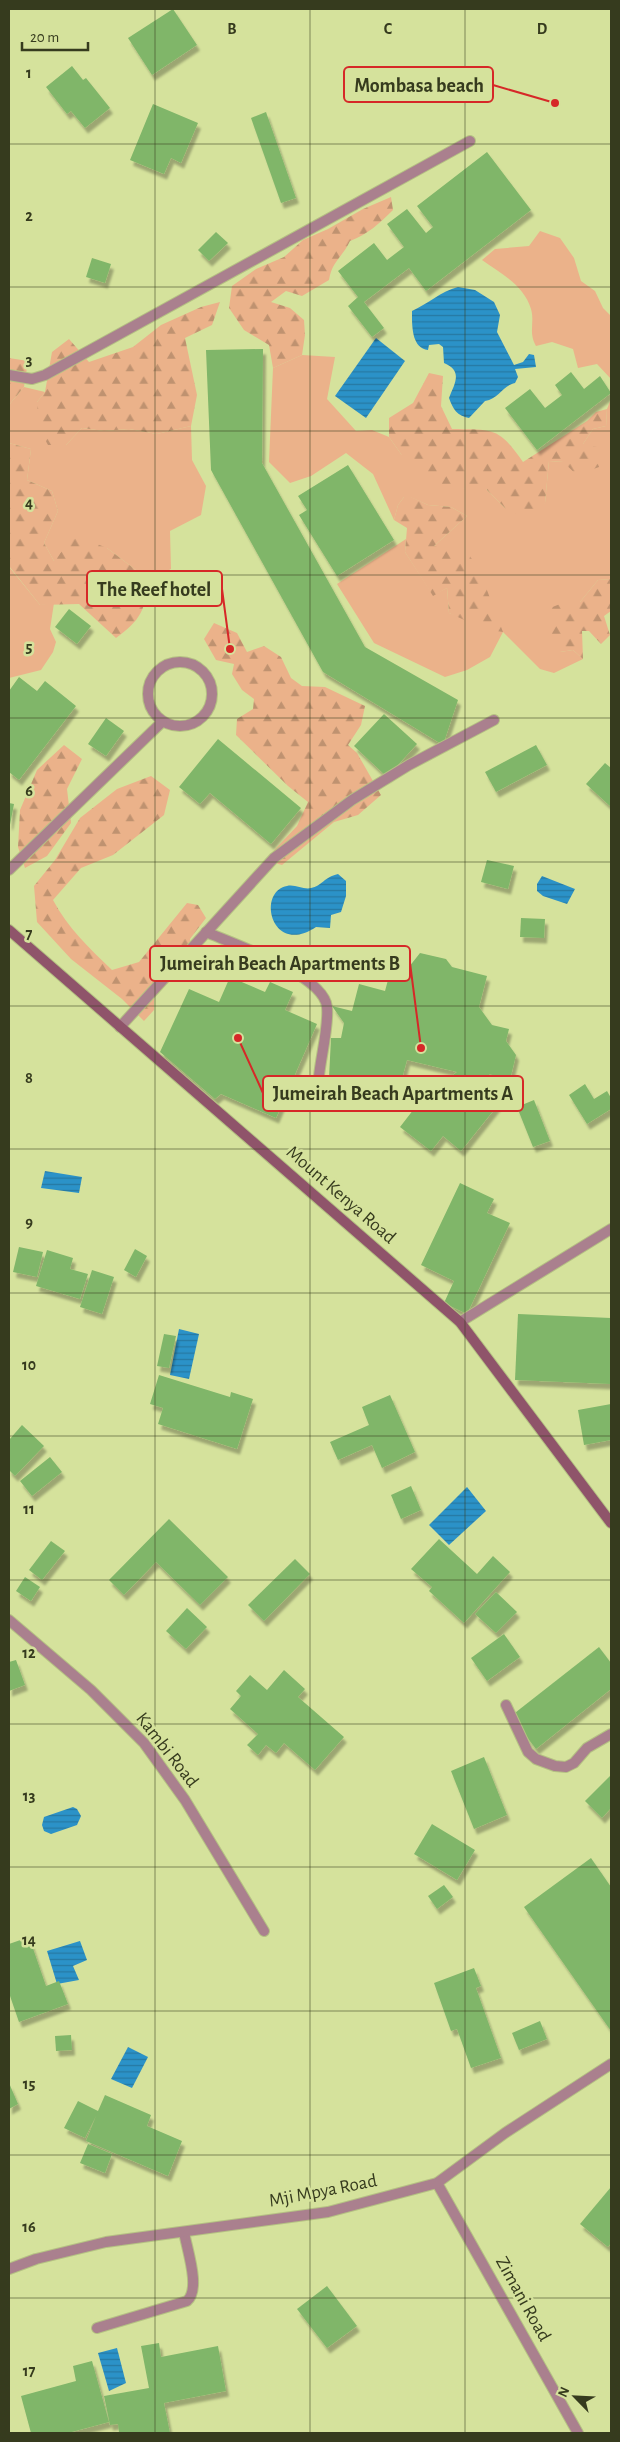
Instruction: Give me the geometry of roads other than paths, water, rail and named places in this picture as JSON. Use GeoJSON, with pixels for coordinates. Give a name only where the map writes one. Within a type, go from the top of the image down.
{"type":"FeatureCollection","features":[{"type":"Feature","properties":{"kind":"main road","name":"Mount Kenya Road"},"geometry":{"type":"LineString","coordinates":[[9,930],[460,1322],[611,1523]]}},
{"type":"Feature","properties":{"kind":"street"},"geometry":{"type":"LineString","coordinates":[[9,374],[32,379],[45,375],[470,141]]}},
{"type":"Feature","properties":{"kind":"street"},"geometry":{"type":"LineString","coordinates":[[171,663],[189,663],[204,673],[212,690],[210,708],[197,722],[180,727],[162,722],[150,708],[148,690],[156,673],[171,663]]}},
{"type":"Feature","properties":{"kind":"street"},"geometry":{"type":"LineString","coordinates":[[120,1027],[274,858],[352,800],[409,765],[494,720]]}},
{"type":"Feature","properties":{"kind":"street"},"geometry":{"type":"LineString","coordinates":[[9,870],[162,722]]}},
{"type":"Feature","properties":{"kind":"street"},"geometry":{"type":"LineString","coordinates":[[206,932],[292,969],[320,991],[327,1006],[319,1076]]}},
{"type":"Feature","properties":{"kind":"street"},"geometry":{"type":"LineString","coordinates":[[460,1322],[611,1229]]}},
{"type":"Feature","properties":{"kind":"street","name":"Kambi Road"},"geometry":{"type":"LineString","coordinates":[[9,1620],[92,1690],[144,1743],[185,1800],[264,1931]]}},
{"type":"Feature","properties":{"kind":"street"},"geometry":{"type":"LineString","coordinates":[[506,1705],[528,1752],[536,1759],[555,1766],[566,1767],[574,1763],[587,1748],[611,1734]]}},
{"type":"Feature","properties":{"kind":"street","name":"Mji Mpya Road"},"geometry":{"type":"LineString","coordinates":[[9,2269],[36,2258],[106,2242],[328,2212],[437,2183],[505,2133],[611,2064]]}},
{"type":"Feature","properties":{"kind":"street","name":"Zimani Road"},"geometry":{"type":"LineString","coordinates":[[437,2183],[578,2433]]}},
{"type":"Feature","properties":{"kind":"street"},"geometry":{"type":"LineString","coordinates":[[96,2328],[187,2301],[191,2297],[194,2288],[184,2232]]}},
{"type":"Feature","properties":{"kind":"water"},"geometry":{"type":"Polygon","coordinates":[[[458,287],[475,290],[494,302],[500,315],[497,332],[514,365],[523,362],[529,354],[534,355],[536,367],[515,369],[518,377],[515,383],[494,398],[485,401],[469,418],[461,416],[456,411],[449,398],[456,374],[450,366],[444,363],[443,347],[439,344],[429,345],[428,350],[422,348],[415,340],[413,329],[412,311],[446,291],[458,287]]]}},
{"type":"Feature","properties":{"kind":"water"},"geometry":{"type":"Polygon","coordinates":[[[376,338],[405,361],[366,418],[335,396],[376,338]]]}},
{"type":"Feature","properties":{"kind":"water"},"geometry":{"type":"Polygon","coordinates":[[[338,874],[346,881],[346,896],[341,912],[331,915],[330,928],[316,927],[301,934],[289,934],[279,929],[273,920],[271,910],[272,899],[278,891],[287,886],[311,888],[338,874]]]}},
{"type":"Feature","properties":{"kind":"water"},"geometry":{"type":"Polygon","coordinates":[[[542,876],[575,889],[567,904],[543,896],[537,891],[537,884],[542,876]]]}},
{"type":"Feature","properties":{"kind":"water"},"geometry":{"type":"Polygon","coordinates":[[[45,1171],[82,1177],[79,1193],[41,1188],[45,1171]]]}},
{"type":"Feature","properties":{"kind":"water"},"geometry":{"type":"Polygon","coordinates":[[[179,1329],[199,1334],[189,1379],[170,1375],[179,1329]]]}},
{"type":"Feature","properties":{"kind":"water"},"geometry":{"type":"Polygon","coordinates":[[[467,1487],[486,1511],[449,1545],[429,1525],[467,1487]]]}},
{"type":"Feature","properties":{"kind":"water"},"geometry":{"type":"Polygon","coordinates":[[[73,1807],[77,1809],[81,1816],[77,1825],[51,1834],[44,1831],[42,1825],[44,1817],[73,1807]]]}},
{"type":"Feature","properties":{"kind":"water"},"geometry":{"type":"Polygon","coordinates":[[[80,1941],[87,1960],[73,1966],[79,1980],[57,1984],[47,1951],[80,1941]]]}},
{"type":"Feature","properties":{"kind":"water"},"geometry":{"type":"Polygon","coordinates":[[[128,2047],[148,2057],[132,2088],[111,2079],[128,2047]]]}},
{"type":"Feature","properties":{"kind":"water"},"geometry":{"type":"Polygon","coordinates":[[[117,2348],[126,2383],[109,2391],[98,2353],[117,2348]]]}},
{"type":"Feature","properties":{"kind":"place","name":"Mombasa beach"},"geometry":{"type":"Point","coordinates":[555,103]}},
{"type":"Feature","properties":{"kind":"place","name":"The Reef hotel"},"geometry":{"type":"Point","coordinates":[230,649]}},
{"type":"Feature","properties":{"kind":"place","name":"Jumeirah Beach Apartments A"},"geometry":{"type":"Point","coordinates":[238,1038]}},
{"type":"Feature","properties":{"kind":"place","name":"Jumeirah Beach Apartments B"},"geometry":{"type":"Point","coordinates":[421,1048]}}]}
